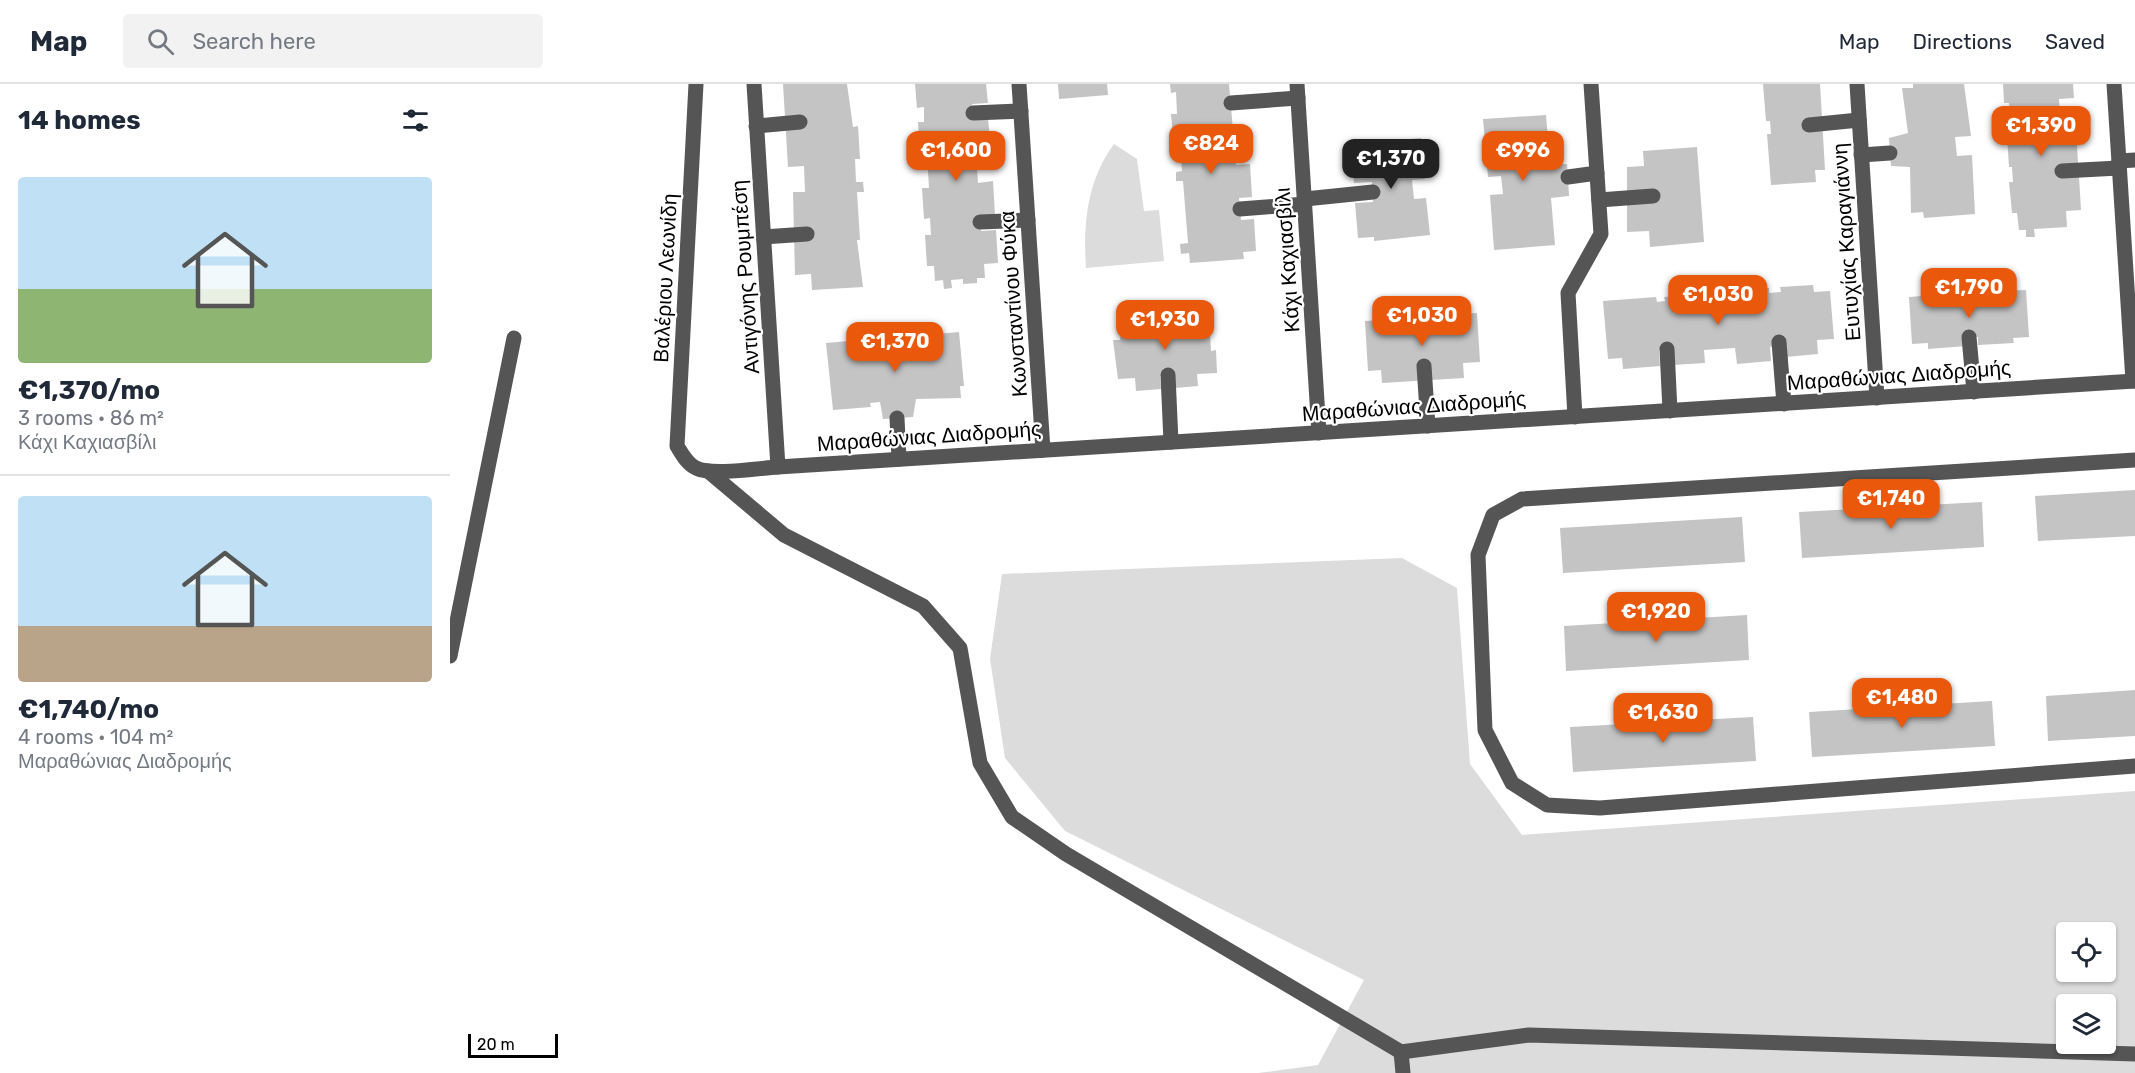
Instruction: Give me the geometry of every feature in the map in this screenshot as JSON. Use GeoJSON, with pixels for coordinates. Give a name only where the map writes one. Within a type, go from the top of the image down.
{"type":"FeatureCollection","features":[{"type":"Feature","properties":{"kind":"street","name":"Βαλέριου Λεωνίδη"},"geometry":{"type":"LineString","coordinates":[[696,84],[678,446],[684,458],[702,469],[784,535],[923,606],[960,648],[980,762],[1012,817],[1066,854],[1401,1052]]}},
{"type":"Feature","properties":{"kind":"street","name":"Αντιγόνης Ρουμπέση"},"geometry":{"type":"LineString","coordinates":[[754,84],[778,467]]}},
{"type":"Feature","properties":{"kind":"street","name":"Κωνσταντίνου Φύκα"},"geometry":{"type":"LineString","coordinates":[[1019,84],[1043,450]]}},
{"type":"Feature","properties":{"kind":"street"},"geometry":{"type":"LineString","coordinates":[[1575,417],[1568,293],[1601,234],[1591,84]]}},
{"type":"Feature","properties":{"kind":"street","name":"Ευτυχίας Καραγιάννη"},"geometry":{"type":"LineString","coordinates":[[1857,84],[1877,398]]}},
{"type":"Feature","properties":{"kind":"street"},"geometry":{"type":"LineString","coordinates":[[2114,84],[2134,381]]}},
{"type":"Feature","properties":{"kind":"street"},"geometry":{"type":"LineString","coordinates":[[1231,103],[1297,91]]}},
{"type":"Feature","properties":{"kind":"street","name":"Κάχι Καχιασβίλι"},"geometry":{"type":"LineString","coordinates":[[1297,91],[1319,433]]}},
{"type":"Feature","properties":{"kind":"street"},"geometry":{"type":"LineString","coordinates":[[974,113],[1021,111]]}},
{"type":"Feature","properties":{"kind":"street"},"geometry":{"type":"LineString","coordinates":[[1809,124],[1859,120]]}},
{"type":"Feature","properties":{"kind":"street"},"geometry":{"type":"LineString","coordinates":[[756,126],[800,122]]}},
{"type":"Feature","properties":{"kind":"street"},"geometry":{"type":"LineString","coordinates":[[1861,155],[1890,153]]}},
{"type":"Feature","properties":{"kind":"street"},"geometry":{"type":"LineString","coordinates":[[2062,171],[2119,165],[2135,160]]}},
{"type":"Feature","properties":{"kind":"street"},"geometry":{"type":"LineString","coordinates":[[1568,177],[1597,173]]}},
{"type":"Feature","properties":{"kind":"street"},"geometry":{"type":"LineString","coordinates":[[1240,209],[1373,192]]}},
{"type":"Feature","properties":{"kind":"street"},"geometry":{"type":"LineString","coordinates":[[1599,200],[1653,196]]}},
{"type":"Feature","properties":{"kind":"street"},"geometry":{"type":"LineString","coordinates":[[980,222],[1028,220]]}},
{"type":"Feature","properties":{"kind":"street"},"geometry":{"type":"LineString","coordinates":[[763,237],[807,234]]}},
{"type":"Feature","properties":{"kind":"street"},"geometry":{"type":"LineString","coordinates":[[1969,337],[1974,392]]}},
{"type":"Feature","properties":{"kind":"street"},"geometry":{"type":"LineString","coordinates":[[450,656],[514,338]]}},
{"type":"Feature","properties":{"kind":"street"},"geometry":{"type":"LineString","coordinates":[[1779,342],[1784,404]]}},
{"type":"Feature","properties":{"kind":"street"},"geometry":{"type":"LineString","coordinates":[[1667,349],[1670,411]]}},
{"type":"Feature","properties":{"kind":"street"},"geometry":{"type":"LineString","coordinates":[[1424,366],[1428,426]]}},
{"type":"Feature","properties":{"kind":"street"},"geometry":{"type":"LineString","coordinates":[[1168,375],[1171,442]]}},
{"type":"Feature","properties":{"kind":"street","name":"Μαραθώνιας Διαδρομής"},"geometry":{"type":"LineString","coordinates":[[702,469],[778,467],[2134,381]]}},
{"type":"Feature","properties":{"kind":"street"},"geometry":{"type":"LineString","coordinates":[[897,418],[899,459]]}},
{"type":"Feature","properties":{"kind":"street"},"geometry":{"type":"LineString","coordinates":[[2135,460],[1522,499],[1493,515],[1478,555],[1485,730],[1512,783],[1547,804],[1600,808],[2135,766]]}},
{"type":"Feature","properties":{"kind":"street"},"geometry":{"type":"LineString","coordinates":[[1403,1073],[1401,1052],[1529,1035],[2135,1054]]}},
{"type":"Feature","properties":{"kind":"shaded area"},"geometry":{"type":"Polygon","coordinates":[[[1114,144],[1137,159],[1144,211],[1159,210],[1164,261],[1086,268],[1086,219],[1092,188],[1114,144]]]}},
{"type":"Feature","properties":{"kind":"shaded area"},"geometry":{"type":"Polygon","coordinates":[[[1402,558],[1457,588],[1470,764],[1522,835],[2135,791],[2135,1073],[1258,1073],[1318,1065],[1364,980],[1065,831],[1005,758],[990,659],[1002,574],[1402,558]]]}},
{"type":"Feature","properties":{"kind":"building"},"geometry":{"type":"Polygon","coordinates":[[[783,84],[847,84],[853,127],[858,126],[860,159],[855,159],[856,182],[863,182],[864,192],[857,192],[860,240],[857,240],[863,287],[812,290],[811,274],[795,275],[793,192],[805,192],[804,166],[788,167],[783,84]]]}},
{"type":"Feature","properties":{"kind":"building"},"geometry":{"type":"Polygon","coordinates":[[[915,84],[986,84],[988,103],[972,104],[974,119],[988,118],[991,151],[976,152],[978,183],[993,181],[995,215],[980,222],[981,231],[996,230],[998,263],[984,264],[985,278],[977,278],[977,283],[963,284],[963,279],[951,280],[952,288],[944,289],[943,280],[935,281],[934,266],[927,266],[925,235],[931,235],[930,218],[924,219],[922,188],[929,188],[927,154],[920,154],[918,122],[924,122],[924,107],[917,108],[915,84]]]}},
{"type":"Feature","properties":{"kind":"building"},"geometry":{"type":"Polygon","coordinates":[[[1058,84],[1107,84],[1108,95],[1059,99],[1058,84]]]}},
{"type":"Feature","properties":{"kind":"building"},"geometry":{"type":"Polygon","coordinates":[[[1170,84],[1229,84],[1236,165],[1250,164],[1252,197],[1239,198],[1241,220],[1254,219],[1256,251],[1243,252],[1244,259],[1190,263],[1189,253],[1181,254],[1180,244],[1188,243],[1183,181],[1176,181],[1176,172],[1182,171],[1180,147],[1174,148],[1171,114],[1177,114],[1176,92],[1171,93],[1170,84]]]}},
{"type":"Feature","properties":{"kind":"building"},"geometry":{"type":"Polygon","coordinates":[[[1763,84],[1820,84],[1825,170],[1815,170],[1816,182],[1771,185],[1767,134],[1771,134],[1770,121],[1766,121],[1763,84]]]}},
{"type":"Feature","properties":{"kind":"building"},"geometry":{"type":"Polygon","coordinates":[[[1913,84],[1964,84],[1971,136],[1955,137],[1957,156],[1972,155],[1975,214],[1924,218],[1923,212],[1911,213],[1910,167],[1891,166],[1889,138],[1908,133],[1902,88],[1913,88],[1913,84]]]}},
{"type":"Feature","properties":{"kind":"building"},"geometry":{"type":"Polygon","coordinates":[[[2003,84],[2073,84],[2074,98],[2059,99],[2061,133],[2076,131],[2079,177],[2081,210],[2066,211],[2067,227],[2034,229],[2035,237],[2026,237],[2026,230],[2019,230],[2017,213],[2012,213],[2009,182],[2013,182],[2012,167],[2009,167],[2007,136],[2011,135],[2009,103],[2004,103],[2003,84]]]}},
{"type":"Feature","properties":{"kind":"building"},"geometry":{"type":"Polygon","coordinates":[[[1546,115],[1550,165],[1567,164],[1568,177],[1569,196],[1551,198],[1555,245],[1494,250],[1490,195],[1503,194],[1501,176],[1488,177],[1483,119],[1546,115]]]}},
{"type":"Feature","properties":{"kind":"building"},"geometry":{"type":"Polygon","coordinates":[[[1421,138],[1425,179],[1412,180],[1414,199],[1426,198],[1430,235],[1374,241],[1374,237],[1358,238],[1355,203],[1373,202],[1372,182],[1354,183],[1351,150],[1371,148],[1370,143],[1421,138]]]}},
{"type":"Feature","properties":{"kind":"building"},"geometry":{"type":"Polygon","coordinates":[[[1697,147],[1704,242],[1650,247],[1649,231],[1627,232],[1627,167],[1644,166],[1643,151],[1697,147]]]}},
{"type":"Feature","properties":{"kind":"building"},"geometry":{"type":"Polygon","coordinates":[[[1813,285],[1814,292],[1830,291],[1834,339],[1817,340],[1818,354],[1786,357],[1770,346],[1771,361],[1737,364],[1735,348],[1704,350],[1705,363],[1673,365],[1672,349],[1659,350],[1660,366],[1623,369],[1622,358],[1608,359],[1603,301],[1656,297],[1657,302],[1665,301],[1664,297],[1769,288],[1769,293],[1781,292],[1780,287],[1813,285]]]}},
{"type":"Feature","properties":{"kind":"building"},"geometry":{"type":"Polygon","coordinates":[[[2026,290],[2029,337],[2013,338],[2014,343],[1978,345],[1978,337],[1965,338],[1966,346],[1928,349],[1928,343],[1912,344],[1909,297],[1962,293],[1962,299],[1975,298],[1975,292],[2026,290]]]}},
{"type":"Feature","properties":{"kind":"building"},"geometry":{"type":"Polygon","coordinates":[[[1181,313],[1182,321],[1189,320],[1189,317],[1205,316],[1205,319],[1209,319],[1211,351],[1216,350],[1217,373],[1197,374],[1198,386],[1175,388],[1174,375],[1160,376],[1161,389],[1136,391],[1135,378],[1118,379],[1113,340],[1120,340],[1122,321],[1140,320],[1140,324],[1147,323],[1147,316],[1159,315],[1159,322],[1170,321],[1169,314],[1181,313]]]}},
{"type":"Feature","properties":{"kind":"building"},"geometry":{"type":"Polygon","coordinates":[[[1477,313],[1480,362],[1463,363],[1464,378],[1382,383],[1381,370],[1368,371],[1365,321],[1477,313]]]}},
{"type":"Feature","properties":{"kind":"building"},"geometry":{"type":"Polygon","coordinates":[[[959,332],[964,386],[960,386],[961,398],[916,399],[913,417],[883,419],[880,402],[870,403],[871,407],[833,410],[826,343],[882,338],[883,352],[905,350],[904,337],[959,332]]]}},
{"type":"Feature","properties":{"kind":"building"},"geometry":{"type":"Polygon","coordinates":[[[2135,490],[2135,536],[2038,541],[2035,496],[2135,490]]]}},
{"type":"Feature","properties":{"kind":"building"},"geometry":{"type":"Polygon","coordinates":[[[1982,502],[1984,547],[1802,558],[1799,512],[1982,502]]]}},
{"type":"Feature","properties":{"kind":"building"},"geometry":{"type":"Polygon","coordinates":[[[1742,517],[1745,562],[1563,573],[1560,528],[1742,517]]]}},
{"type":"Feature","properties":{"kind":"building"},"geometry":{"type":"Polygon","coordinates":[[[1747,615],[1749,660],[1566,671],[1564,626],[1747,615]]]}},
{"type":"Feature","properties":{"kind":"building"},"geometry":{"type":"Polygon","coordinates":[[[2135,690],[2135,736],[2048,741],[2046,696],[2135,690]]]}},
{"type":"Feature","properties":{"kind":"building"},"geometry":{"type":"Polygon","coordinates":[[[1992,701],[1995,746],[1812,757],[1809,712],[1992,701]]]}},
{"type":"Feature","properties":{"kind":"building"},"geometry":{"type":"Polygon","coordinates":[[[1753,717],[1756,761],[1573,772],[1570,727],[1753,717]]]}}]}
